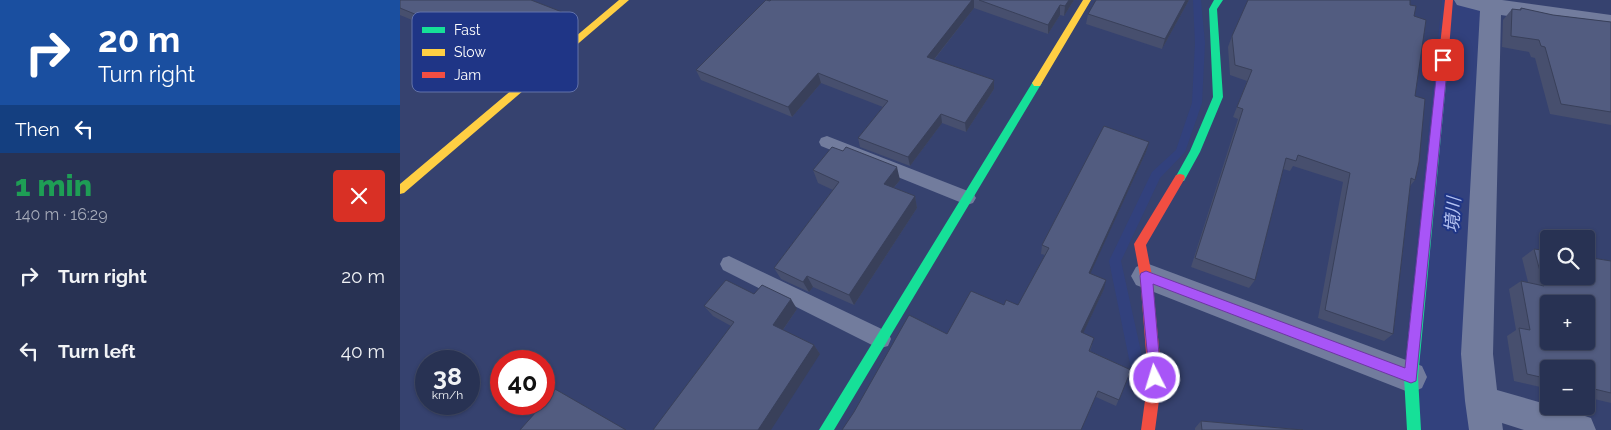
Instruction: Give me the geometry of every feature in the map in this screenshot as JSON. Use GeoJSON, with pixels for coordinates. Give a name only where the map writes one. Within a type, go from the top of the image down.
{"type":"FeatureCollection","features":[{"type":"Feature","properties":{"kind":"street"},"geometry":{"type":"LineString","coordinates":[[578,40],[625,0]]}},
{"type":"Feature","properties":{"kind":"street"},"geometry":{"type":"LineString","coordinates":[[826,430],[1087,0]]}},
{"type":"Feature","properties":{"kind":"street"},"geometry":{"type":"LineString","coordinates":[[1148,430],[1155,378],[1146,276],[1140,244],[1195,152],[1218,98],[1213,9],[1219,0]]}},
{"type":"Feature","properties":{"kind":"street"},"geometry":{"type":"LineString","coordinates":[[1414,430],[1411,377],[1449,0]]}},
{"type":"Feature","properties":{"kind":"street"},"geometry":{"type":"LineString","coordinates":[[1579,430],[1484,416],[1477,354],[1483,2],[1611,23]]}},
{"type":"Feature","properties":{"kind":"street"},"geometry":{"type":"LineString","coordinates":[[400,190],[516,92]]}},
{"type":"Feature","properties":{"kind":"street"},"geometry":{"type":"LineString","coordinates":[[1146,276],[1411,377]]}},
{"type":"Feature","properties":{"kind":"lane"},"geometry":{"type":"LineString","coordinates":[[827,142],[967,198]]}},
{"type":"Feature","properties":{"kind":"lane"},"geometry":{"type":"LineString","coordinates":[[728,264],[881,338]]}},
{"type":"Feature","properties":{"kind":"building"},"geometry":{"type":"Polygon","coordinates":[[[400,0],[531,0],[562,12],[412,13],[400,8],[400,0]]]}},
{"type":"Feature","properties":{"kind":"building"},"geometry":{"type":"Polygon","coordinates":[[[766,0],[972,0],[927,57],[994,80],[965,123],[941,114],[908,157],[858,138],[888,101],[818,73],[788,107],[696,70],[766,0]]]}},
{"type":"Feature","properties":{"kind":"building"},"geometry":{"type":"Polygon","coordinates":[[[979,0],[1069,0],[1065,6],[1060,5],[1048,25],[979,0]]]}},
{"type":"Feature","properties":{"kind":"building"},"geometry":{"type":"Polygon","coordinates":[[[1096,0],[1186,0],[1165,39],[1088,14],[1096,0]]]}},
{"type":"Feature","properties":{"kind":"building"},"geometry":{"type":"Polygon","coordinates":[[[1248,0],[1410,0],[1410,5],[1416,6],[1414,16],[1426,20],[1415,96],[1425,99],[1419,162],[1415,180],[1411,178],[1393,334],[1325,310],[1350,173],[1298,155],[1296,161],[1286,158],[1255,280],[1195,258],[1243,109],[1237,107],[1252,70],[1235,65],[1232,36],[1248,0]]]}},
{"type":"Feature","properties":{"kind":"building"},"geometry":{"type":"Polygon","coordinates":[[[1521,8],[1553,15],[1611,22],[1611,112],[1561,104],[1545,47],[1541,46],[1539,40],[1511,36],[1512,9],[1521,10],[1521,8]]]}},
{"type":"Feature","properties":{"kind":"building"},"geometry":{"type":"Polygon","coordinates":[[[1104,126],[1149,142],[1089,273],[1106,280],[1081,332],[1094,338],[1089,351],[1131,370],[1119,400],[1098,391],[1081,430],[842,430],[909,315],[947,334],[971,291],[1004,305],[1006,300],[1018,305],[1049,248],[1042,245],[1104,126]]]}},
{"type":"Feature","properties":{"kind":"building"},"geometry":{"type":"Polygon","coordinates":[[[832,147],[843,151],[846,147],[897,167],[884,184],[915,196],[849,295],[807,276],[803,282],[774,268],[839,182],[813,170],[832,147]]]}},
{"type":"Feature","properties":{"kind":"building"},"geometry":{"type":"Polygon","coordinates":[[[1534,249],[1540,250],[1540,271],[1534,249]]]}},
{"type":"Feature","properties":{"kind":"building"},"geometry":{"type":"Polygon","coordinates":[[[1595,258],[1611,261],[1611,393],[1595,389],[1595,360],[1540,360],[1540,377],[1527,374],[1519,328],[1530,330],[1521,281],[1544,286],[1595,285],[1595,258]]]}},
{"type":"Feature","properties":{"kind":"building"},"geometry":{"type":"Polygon","coordinates":[[[726,280],[754,294],[762,285],[791,299],[773,325],[814,345],[758,430],[653,430],[734,322],[704,306],[726,280]]]}},
{"type":"Feature","properties":{"kind":"building"},"geometry":{"type":"Polygon","coordinates":[[[555,389],[626,430],[520,430],[533,415],[555,415],[555,389]]]}},
{"type":"Feature","properties":{"kind":"building"},"geometry":{"type":"Polygon","coordinates":[[[1201,421],[1303,430],[1202,430],[1201,421]]]}},
{"type":"Feature","properties":{"kind":"waterway"},"geometry":{"type":"LineString","coordinates":[[1142,388],[1115,261],[1156,175],[1180,152],[1197,103],[1200,43],[1197,0]]}},
{"type":"Feature","properties":{"kind":"waterway","name":"境川"},"geometry":{"type":"LineString","coordinates":[[1447,430],[1443,360],[1468,0]]}},
{"type":"Feature","properties":{"kind":"traffic: fast"},"geometry":{"type":"LineString","coordinates":[[1180,178],[1195,152],[1218,97],[1213,9],[1219,0]]}},
{"type":"Feature","properties":{"kind":"traffic: fast"},"geometry":{"type":"LineString","coordinates":[[1414,430],[1411,377],[1442,73]]}},
{"type":"Feature","properties":{"kind":"traffic: fast"},"geometry":{"type":"LineString","coordinates":[[826,430],[1037,83]]}},
{"type":"Feature","properties":{"kind":"traffic: slow"},"geometry":{"type":"LineString","coordinates":[[578,40],[625,0]]}},
{"type":"Feature","properties":{"kind":"traffic: slow"},"geometry":{"type":"LineString","coordinates":[[1037,83],[1087,0]]}},
{"type":"Feature","properties":{"kind":"traffic: slow"},"geometry":{"type":"LineString","coordinates":[[400,190],[516,92]]}},
{"type":"Feature","properties":{"kind":"traffic: jam"},"geometry":{"type":"LineString","coordinates":[[1442,73],[1449,0]]}},
{"type":"Feature","properties":{"kind":"traffic: jam"},"geometry":{"type":"LineString","coordinates":[[1148,430],[1155,378],[1146,276],[1140,244],[1180,178]]}},
{"type":"Feature","properties":{"kind":"route"},"geometry":{"type":"LineString","coordinates":[[1155,378],[1146,276],[1411,377],[1443,60]]}}]}
